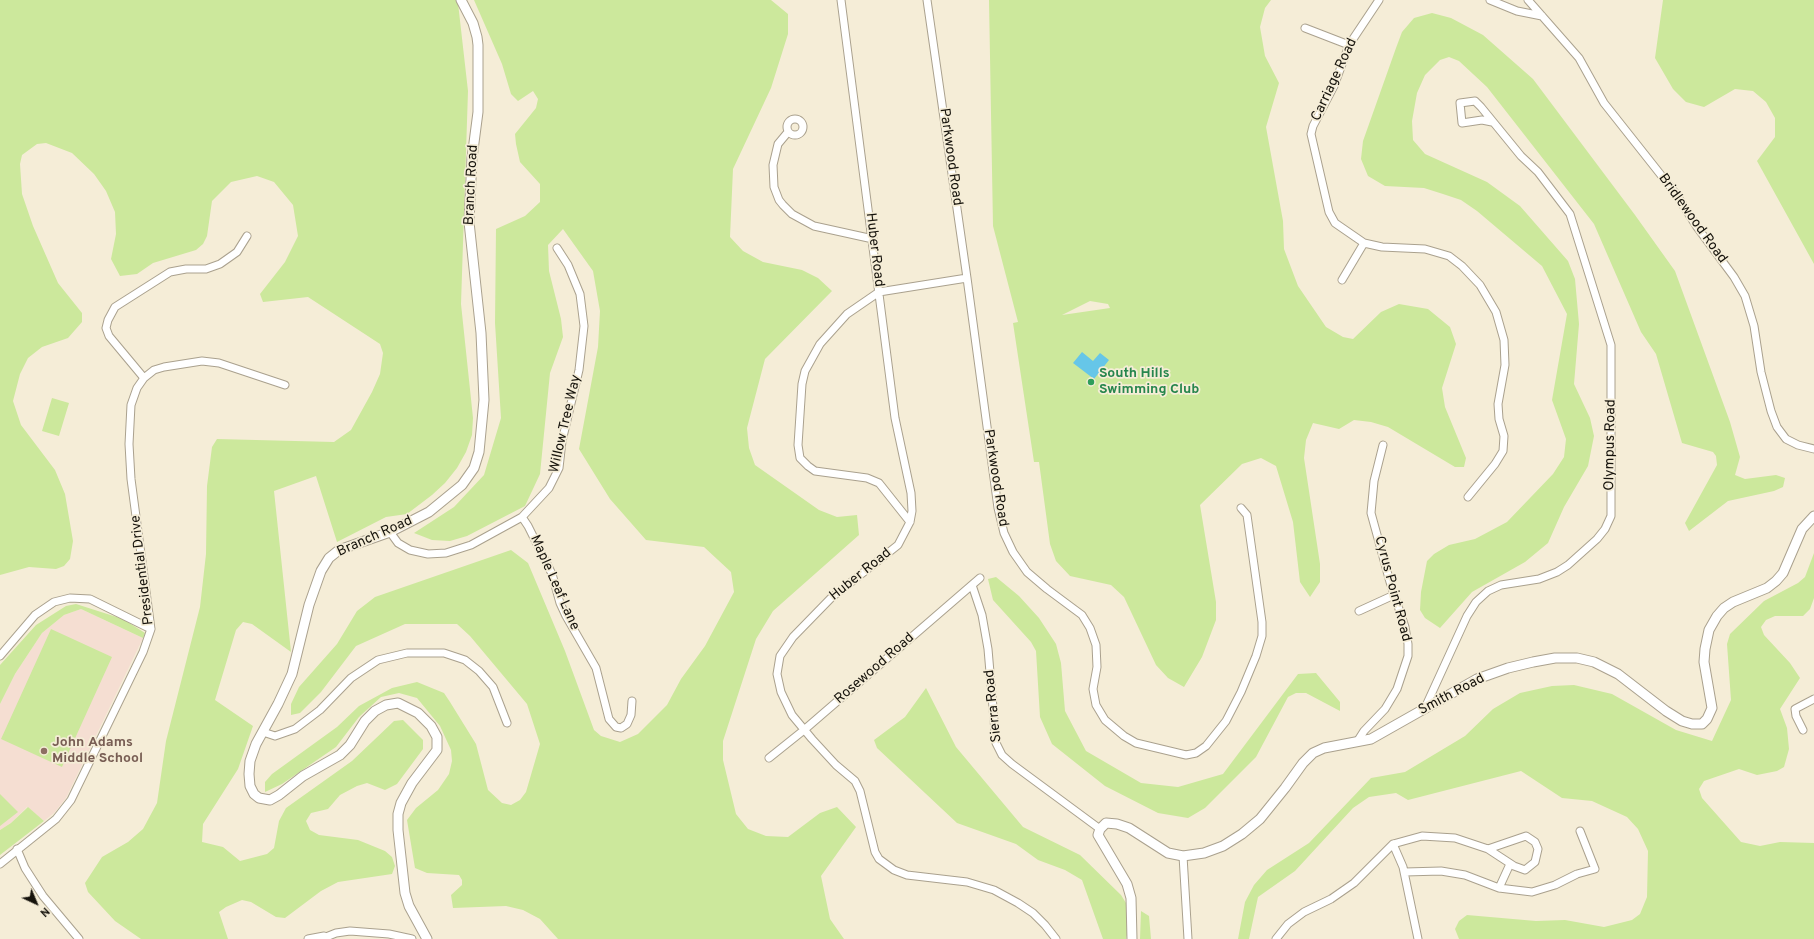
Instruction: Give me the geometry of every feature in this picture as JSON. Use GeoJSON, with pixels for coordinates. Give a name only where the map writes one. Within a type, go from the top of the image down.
{"type":"FeatureCollection","features":[{"type":"Feature","properties":{"kind":"street","name":"Branch Road"},"geometry":{"type":"LineString","coordinates":[[427,939],[407,900],[398,830],[398,814],[401,803],[412,783],[437,750],[436,737],[431,726],[418,713],[398,703],[386,705],[375,711],[365,721],[350,745],[340,755],[303,776],[279,795],[270,800],[259,798],[254,794],[250,786],[249,774],[250,761],[292,674],[309,605],[321,571],[329,558],[340,550],[390,532],[429,512],[462,485],[474,468],[479,452],[484,400],[481,333],[469,222],[472,158],[478,112],[478,45],[473,22],[461,0]]}},
{"type":"Feature","properties":{"kind":"street","name":"Huber Road"},"geometry":{"type":"LineString","coordinates":[[841,0],[895,418],[911,493],[910,522],[898,546],[831,598],[793,637],[780,656],[777,674],[781,692],[792,715],[804,730],[836,765],[855,781],[860,791],[875,852],[885,864],[894,870],[907,875],[967,882],[994,890],[1018,903],[1033,914],[1052,932],[1056,939]]}},
{"type":"Feature","properties":{"kind":"street","name":"Parkwood Road"},"geometry":{"type":"LineString","coordinates":[[927,0],[998,508],[1004,533],[1013,552],[1027,572],[1082,615],[1090,628],[1096,645],[1097,667],[1093,689],[1096,705],[1105,720],[1124,736],[1136,743],[1186,755],[1196,753],[1206,746],[1226,721],[1241,692],[1256,656],[1262,636],[1262,622],[1247,515],[1241,508]]}},
{"type":"Feature","properties":{"kind":"street","name":"Carriage Road"},"geometry":{"type":"LineString","coordinates":[[1364,243],[1336,223],[1329,212],[1311,134],[1313,126],[1334,86],[1349,45],[1379,0]]}},
{"type":"Feature","properties":{"kind":"street"},"geometry":{"type":"LineString","coordinates":[[1490,0],[1517,11],[1542,16]]}},
{"type":"Feature","properties":{"kind":"street","name":"Bridlewood Road"},"geometry":{"type":"LineString","coordinates":[[1528,0],[1579,58],[1604,103],[1676,194],[1697,227],[1734,277],[1745,296],[1754,326],[1763,380],[1777,428],[1786,438],[1798,445],[1814,449]]}},
{"type":"Feature","properties":{"kind":"street"},"geometry":{"type":"LineString","coordinates":[[1305,28],[1349,45]]}},
{"type":"Feature","properties":{"kind":"street","name":"Olympus Road"},"geometry":{"type":"LineString","coordinates":[[1424,710],[1467,616],[1476,602],[1488,591],[1501,585],[1539,579],[1557,572],[1568,565],[1597,539],[1605,529],[1611,516],[1611,345],[1570,214],[1538,172],[1521,156],[1481,107],[1475,102],[1460,103],[1462,123],[1482,120],[1492,122]]}},
{"type":"Feature","properties":{"kind":"street"},"geometry":{"type":"LineString","coordinates":[[788,132],[778,144],[773,164],[774,187],[779,200],[792,214],[814,226],[873,239]]}},
{"type":"Feature","properties":{"kind":"street"},"geometry":{"type":"LineString","coordinates":[[144,378],[109,336],[106,328],[108,320],[115,308],[170,272],[186,269],[206,269],[220,264],[237,252],[247,236]]}},
{"type":"Feature","properties":{"kind":"street"},"geometry":{"type":"LineString","coordinates":[[1342,280],[1364,243],[1382,247],[1425,249],[1449,256],[1462,266],[1480,285],[1496,312],[1504,340],[1505,365],[1498,404],[1498,418],[1504,436],[1503,451],[1495,464],[1468,497]]}},
{"type":"Feature","properties":{"kind":"street","name":"Willow Tree Way"},"geometry":{"type":"LineString","coordinates":[[390,532],[398,543],[410,550],[428,554],[446,553],[471,545],[522,517],[549,488],[559,468],[562,441],[581,355],[584,326],[583,308],[580,294],[568,265],[557,248]]}},
{"type":"Feature","properties":{"kind":"street"},"geometry":{"type":"LineString","coordinates":[[910,522],[879,483],[867,478],[815,471],[800,458],[798,445],[802,384],[805,371],[820,344],[847,314],[879,292],[967,278]]}},
{"type":"Feature","properties":{"kind":"street","name":"Presidential Drive"},"geometry":{"type":"LineString","coordinates":[[0,864],[56,819],[71,800],[144,652],[151,629],[131,479],[129,444],[132,406],[137,388],[144,378],[154,370],[164,366],[202,361],[219,363],[285,385]]}},
{"type":"Feature","properties":{"kind":"street","name":"Cyrus Point Road"},"geometry":{"type":"LineString","coordinates":[[1357,742],[1364,731],[1385,709],[1397,690],[1408,656],[1408,644],[1405,627],[1394,595],[1371,512],[1374,481],[1383,445]]}},
{"type":"Feature","properties":{"kind":"street","name":"Smith Road"},"geometry":{"type":"LineString","coordinates":[[1100,828],[1106,823],[1117,824],[1129,828],[1168,854],[1183,856],[1204,853],[1223,846],[1242,834],[1260,819],[1285,788],[1303,762],[1313,753],[1324,748],[1371,739],[1477,679],[1508,668],[1555,658],[1578,658],[1594,662],[1618,674],[1666,711],[1682,721],[1692,724],[1702,724],[1707,720],[1712,708],[1704,662],[1709,630],[1717,616],[1728,605],[1767,588],[1776,581],[1783,573],[1802,529],[1814,516]]}},
{"type":"Feature","properties":{"kind":"street","name":"Maple Leaf Lane"},"geometry":{"type":"LineString","coordinates":[[522,517],[552,574],[560,603],[566,616],[596,668],[609,719],[616,727],[622,728],[627,724],[631,715],[632,701]]}},
{"type":"Feature","properties":{"kind":"street","name":"Rosewood Road"},"geometry":{"type":"LineString","coordinates":[[769,758],[804,730],[980,578]]}},
{"type":"Feature","properties":{"kind":"street","name":"Sierra Road"},"geometry":{"type":"LineString","coordinates":[[972,585],[982,615],[988,649],[996,744],[1002,755],[1012,764],[1100,828]]}},
{"type":"Feature","properties":{"kind":"street"},"geometry":{"type":"LineString","coordinates":[[1359,611],[1394,595]]}},
{"type":"Feature","properties":{"kind":"street"},"geometry":{"type":"LineString","coordinates":[[0,656],[35,615],[54,602],[70,598],[90,599],[151,629]]}},
{"type":"Feature","properties":{"kind":"street"},"geometry":{"type":"LineString","coordinates":[[263,732],[275,736],[295,729],[320,710],[351,678],[378,660],[407,653],[444,653],[465,660],[479,671],[493,687],[507,723]]}},
{"type":"Feature","properties":{"kind":"street"},"geometry":{"type":"LineString","coordinates":[[1803,730],[1796,716],[1795,709],[1814,699]]}},
{"type":"Feature","properties":{"kind":"street"},"geometry":{"type":"LineString","coordinates":[[1100,828],[1098,835],[1126,884],[1131,898],[1132,939]]}},
{"type":"Feature","properties":{"kind":"street"},"geometry":{"type":"LineString","coordinates":[[1404,872],[1441,871],[1465,875],[1499,888],[1532,892],[1555,885],[1577,874],[1595,869],[1580,831]]}},
{"type":"Feature","properties":{"kind":"street"},"geometry":{"type":"LineString","coordinates":[[1276,939],[1288,924],[1304,912],[1331,899],[1354,883],[1393,844],[1422,836],[1455,838],[1488,849],[1510,864],[1525,870],[1535,862],[1538,849],[1535,842],[1526,836],[1488,849]]}},
{"type":"Feature","properties":{"kind":"street"},"geometry":{"type":"LineString","coordinates":[[1393,844],[1404,872],[1418,939]]}},
{"type":"Feature","properties":{"kind":"street"},"geometry":{"type":"LineString","coordinates":[[17,849],[25,868],[43,896],[79,939]]}},
{"type":"Feature","properties":{"kind":"street"},"geometry":{"type":"LineString","coordinates":[[1183,856],[1188,939]]}},
{"type":"Feature","properties":{"kind":"street"},"geometry":{"type":"LineString","coordinates":[[1499,888],[1510,864]]}},
{"type":"Feature","properties":{"kind":"street"},"geometry":{"type":"LineString","coordinates":[[308,939],[323,938],[350,931],[389,934],[412,939]]}},
{"type":"Feature","properties":{"kind":"shaded area","name":"John Adams Middle School"},"geometry":{"type":"Polygon","coordinates":[[[81,609],[143,638],[66,798],[54,813],[44,821],[27,807],[11,823],[0,830],[0,704],[15,674],[42,633],[64,615],[81,609]]]}},
{"type":"Feature","properties":{"kind":"green space"},"geometry":{"type":"Polygon","coordinates":[[[0,0],[456,0],[458,3],[468,91],[461,304],[473,418],[472,435],[466,452],[457,468],[445,483],[432,495],[407,514],[386,517],[337,542],[316,476],[274,491],[291,652],[252,624],[243,622],[236,630],[215,700],[253,726],[238,769],[203,824],[202,842],[223,847],[240,861],[267,854],[274,848],[279,821],[286,808],[352,761],[394,721],[403,720],[423,740],[423,749],[397,784],[385,790],[367,783],[357,786],[340,795],[328,809],[311,813],[306,821],[310,830],[319,835],[358,840],[385,851],[392,857],[395,866],[392,874],[338,882],[321,891],[285,918],[276,917],[251,902],[242,900],[219,912],[228,939],[141,939],[115,921],[88,892],[85,883],[102,857],[128,842],[143,829],[157,803],[166,741],[200,607],[206,554],[207,486],[212,447],[217,439],[334,442],[351,430],[372,392],[380,374],[383,353],[380,344],[308,297],[263,302],[260,294],[285,262],[298,236],[293,205],[274,182],[257,176],[231,182],[212,201],[207,236],[203,244],[196,250],[153,263],[137,274],[120,276],[111,259],[116,234],[115,212],[106,191],[94,174],[72,153],[46,143],[37,144],[22,155],[20,164],[22,194],[33,226],[58,283],[82,313],[82,322],[68,338],[42,347],[28,358],[20,374],[13,401],[21,425],[55,470],[65,494],[73,541],[70,559],[64,566],[56,569],[29,567],[0,575],[0,0]]]}},
{"type":"Feature","properties":{"kind":"green space"},"geometry":{"type":"Polygon","coordinates":[[[474,0],[771,0],[788,14],[788,34],[771,88],[733,169],[730,237],[743,251],[763,262],[802,270],[818,278],[832,291],[765,359],[747,428],[749,448],[755,465],[819,510],[837,517],[857,515],[859,535],[773,611],[756,639],[723,741],[723,760],[736,814],[748,829],[766,836],[788,837],[820,813],[837,807],[856,827],[821,876],[830,919],[844,939],[558,939],[540,919],[523,910],[506,906],[453,908],[451,895],[462,885],[462,880],[459,875],[427,873],[415,868],[407,820],[416,808],[438,790],[449,774],[452,761],[451,750],[440,726],[417,698],[399,693],[381,697],[359,717],[336,747],[282,784],[265,792],[265,782],[272,774],[337,727],[359,706],[392,688],[417,682],[444,693],[450,702],[476,744],[488,790],[502,803],[511,805],[520,800],[526,792],[540,744],[527,704],[470,636],[457,624],[405,624],[356,646],[321,692],[300,713],[291,715],[291,704],[299,687],[337,644],[357,611],[375,597],[511,550],[528,563],[565,651],[594,730],[601,736],[620,742],[638,734],[667,705],[681,679],[705,646],[734,592],[731,572],[704,547],[646,540],[610,499],[579,449],[598,347],[600,311],[593,271],[563,229],[548,245],[549,271],[561,319],[563,337],[550,373],[540,474],[525,506],[467,536],[450,541],[432,540],[414,533],[454,507],[484,475],[501,418],[495,323],[496,229],[525,216],[540,202],[540,184],[520,162],[515,134],[536,108],[538,99],[533,91],[518,101],[511,94],[502,64],[474,0]]]}},
{"type":"Feature","properties":{"kind":"green space"},"geometry":{"type":"Polygon","coordinates":[[[989,0],[1271,0],[1265,8],[1260,27],[1265,56],[1279,83],[1266,127],[1283,221],[1284,249],[1298,286],[1326,327],[1343,337],[1353,339],[1381,312],[1399,304],[1428,309],[1450,327],[1456,344],[1442,388],[1445,407],[1466,458],[1464,467],[1455,467],[1388,427],[1371,422],[1354,420],[1339,429],[1313,423],[1306,440],[1304,458],[1320,564],[1320,582],[1310,597],[1300,582],[1293,522],[1276,466],[1261,458],[1242,464],[1200,505],[1216,602],[1216,620],[1202,657],[1184,687],[1168,678],[1156,665],[1124,597],[1111,585],[1070,576],[1056,561],[1050,544],[1039,462],[1034,462],[1013,323],[1018,322],[993,226],[989,0]],[[1090,301],[1062,315],[1110,308],[1108,304],[1090,301]]]}},
{"type":"Feature","properties":{"kind":"green space"},"geometry":{"type":"Polygon","coordinates":[[[1663,0],[1814,0],[1814,264],[1757,161],[1775,137],[1775,118],[1766,102],[1753,91],[1735,89],[1704,107],[1686,102],[1673,89],[1655,58],[1663,0]]]}},
{"type":"Feature","properties":{"kind":"green space"},"geometry":{"type":"Polygon","coordinates":[[[1432,13],[1451,18],[1483,35],[1533,79],[1675,271],[1730,422],[1740,457],[1735,475],[1745,479],[1776,475],[1785,478],[1783,487],[1774,491],[1728,501],[1689,531],[1685,523],[1717,465],[1716,456],[1713,452],[1682,443],[1656,354],[1641,332],[1594,224],[1487,87],[1459,61],[1449,57],[1440,60],[1425,75],[1417,93],[1412,121],[1413,140],[1425,154],[1487,182],[1520,206],[1568,261],[1575,279],[1579,324],[1574,384],[1590,418],[1594,436],[1588,466],[1564,507],[1548,543],[1525,562],[1472,592],[1440,628],[1425,618],[1420,610],[1421,592],[1427,561],[1434,554],[1449,545],[1475,539],[1507,522],[1553,474],[1564,457],[1566,439],[1552,400],[1567,314],[1542,266],[1477,211],[1461,200],[1443,194],[1424,188],[1385,186],[1368,176],[1361,159],[1363,141],[1402,32],[1414,18],[1432,13]]]}},
{"type":"Feature","properties":{"kind":"green space"},"geometry":{"type":"Polygon","coordinates":[[[52,398],[69,403],[59,436],[42,431],[52,398]]]}},
{"type":"Feature","properties":{"kind":"green space"},"geometry":{"type":"Polygon","coordinates":[[[1814,553],[1814,598],[1810,609],[1803,616],[1775,616],[1766,620],[1761,627],[1764,635],[1790,663],[1800,678],[1780,709],[1787,728],[1789,749],[1784,767],[1777,771],[1757,775],[1739,769],[1704,781],[1699,789],[1702,798],[1741,842],[1760,846],[1780,842],[1814,843],[1814,939],[1459,939],[1455,929],[1459,921],[1467,915],[1536,921],[1565,920],[1604,927],[1632,920],[1640,914],[1647,897],[1648,851],[1638,829],[1627,817],[1592,801],[1562,798],[1521,771],[1408,800],[1396,793],[1369,797],[1353,808],[1295,871],[1258,897],[1249,939],[1238,939],[1245,902],[1254,885],[1267,870],[1309,843],[1371,778],[1405,772],[1465,736],[1493,709],[1520,693],[1552,686],[1574,685],[1612,694],[1676,730],[1712,741],[1731,700],[1727,644],[1730,634],[1764,601],[1798,583],[1805,577],[1814,553]]]}},
{"type":"Feature","properties":{"kind":"green space"},"geometry":{"type":"Polygon","coordinates":[[[996,577],[1019,596],[1039,618],[1056,644],[1061,663],[1065,711],[1086,751],[1141,783],[1178,787],[1223,774],[1298,674],[1316,673],[1340,702],[1340,711],[1306,693],[1296,693],[1288,697],[1256,757],[1205,808],[1188,818],[1158,813],[1105,786],[1052,744],[1040,717],[1036,651],[1031,642],[993,600],[988,579],[996,577]]]}},
{"type":"Feature","properties":{"kind":"green space"},"geometry":{"type":"Polygon","coordinates":[[[76,604],[123,619],[145,633],[143,638],[81,609],[64,615],[42,633],[15,674],[0,704],[0,665],[36,625],[66,606],[76,604]]]}},
{"type":"Feature","properties":{"kind":"green space"},"geometry":{"type":"Polygon","coordinates":[[[51,629],[112,657],[62,767],[1,739],[51,629]]]}},
{"type":"Feature","properties":{"kind":"green space"},"geometry":{"type":"Polygon","coordinates":[[[926,688],[956,747],[1023,827],[1080,855],[1121,895],[1126,903],[1130,923],[1126,939],[1103,939],[1082,880],[1065,870],[1038,860],[1016,844],[957,823],[877,748],[874,740],[905,717],[926,688]]]}},
{"type":"Feature","properties":{"kind":"green space"},"geometry":{"type":"Polygon","coordinates":[[[0,794],[18,812],[0,826],[0,794]]]}},
{"type":"Feature","properties":{"kind":"green space"},"geometry":{"type":"Polygon","coordinates":[[[28,807],[44,821],[0,855],[0,830],[11,823],[28,807]]]}},
{"type":"Feature","properties":{"kind":"green space"},"geometry":{"type":"Polygon","coordinates":[[[1141,911],[1149,916],[1151,939],[1140,939],[1141,911]]]}},
{"type":"Feature","properties":{"kind":"water"},"geometry":{"type":"Polygon","coordinates":[[[1082,352],[1093,361],[1100,353],[1109,360],[1094,379],[1073,363],[1082,352]]]}},
{"type":"Feature","properties":{"kind":"place","name":"South Hills Swimming Club"},"geometry":{"type":"Point","coordinates":[1091,382]}},
{"type":"Feature","properties":{"kind":"place","name":"John Adams Middle School"},"geometry":{"type":"Point","coordinates":[44,751]}}]}
